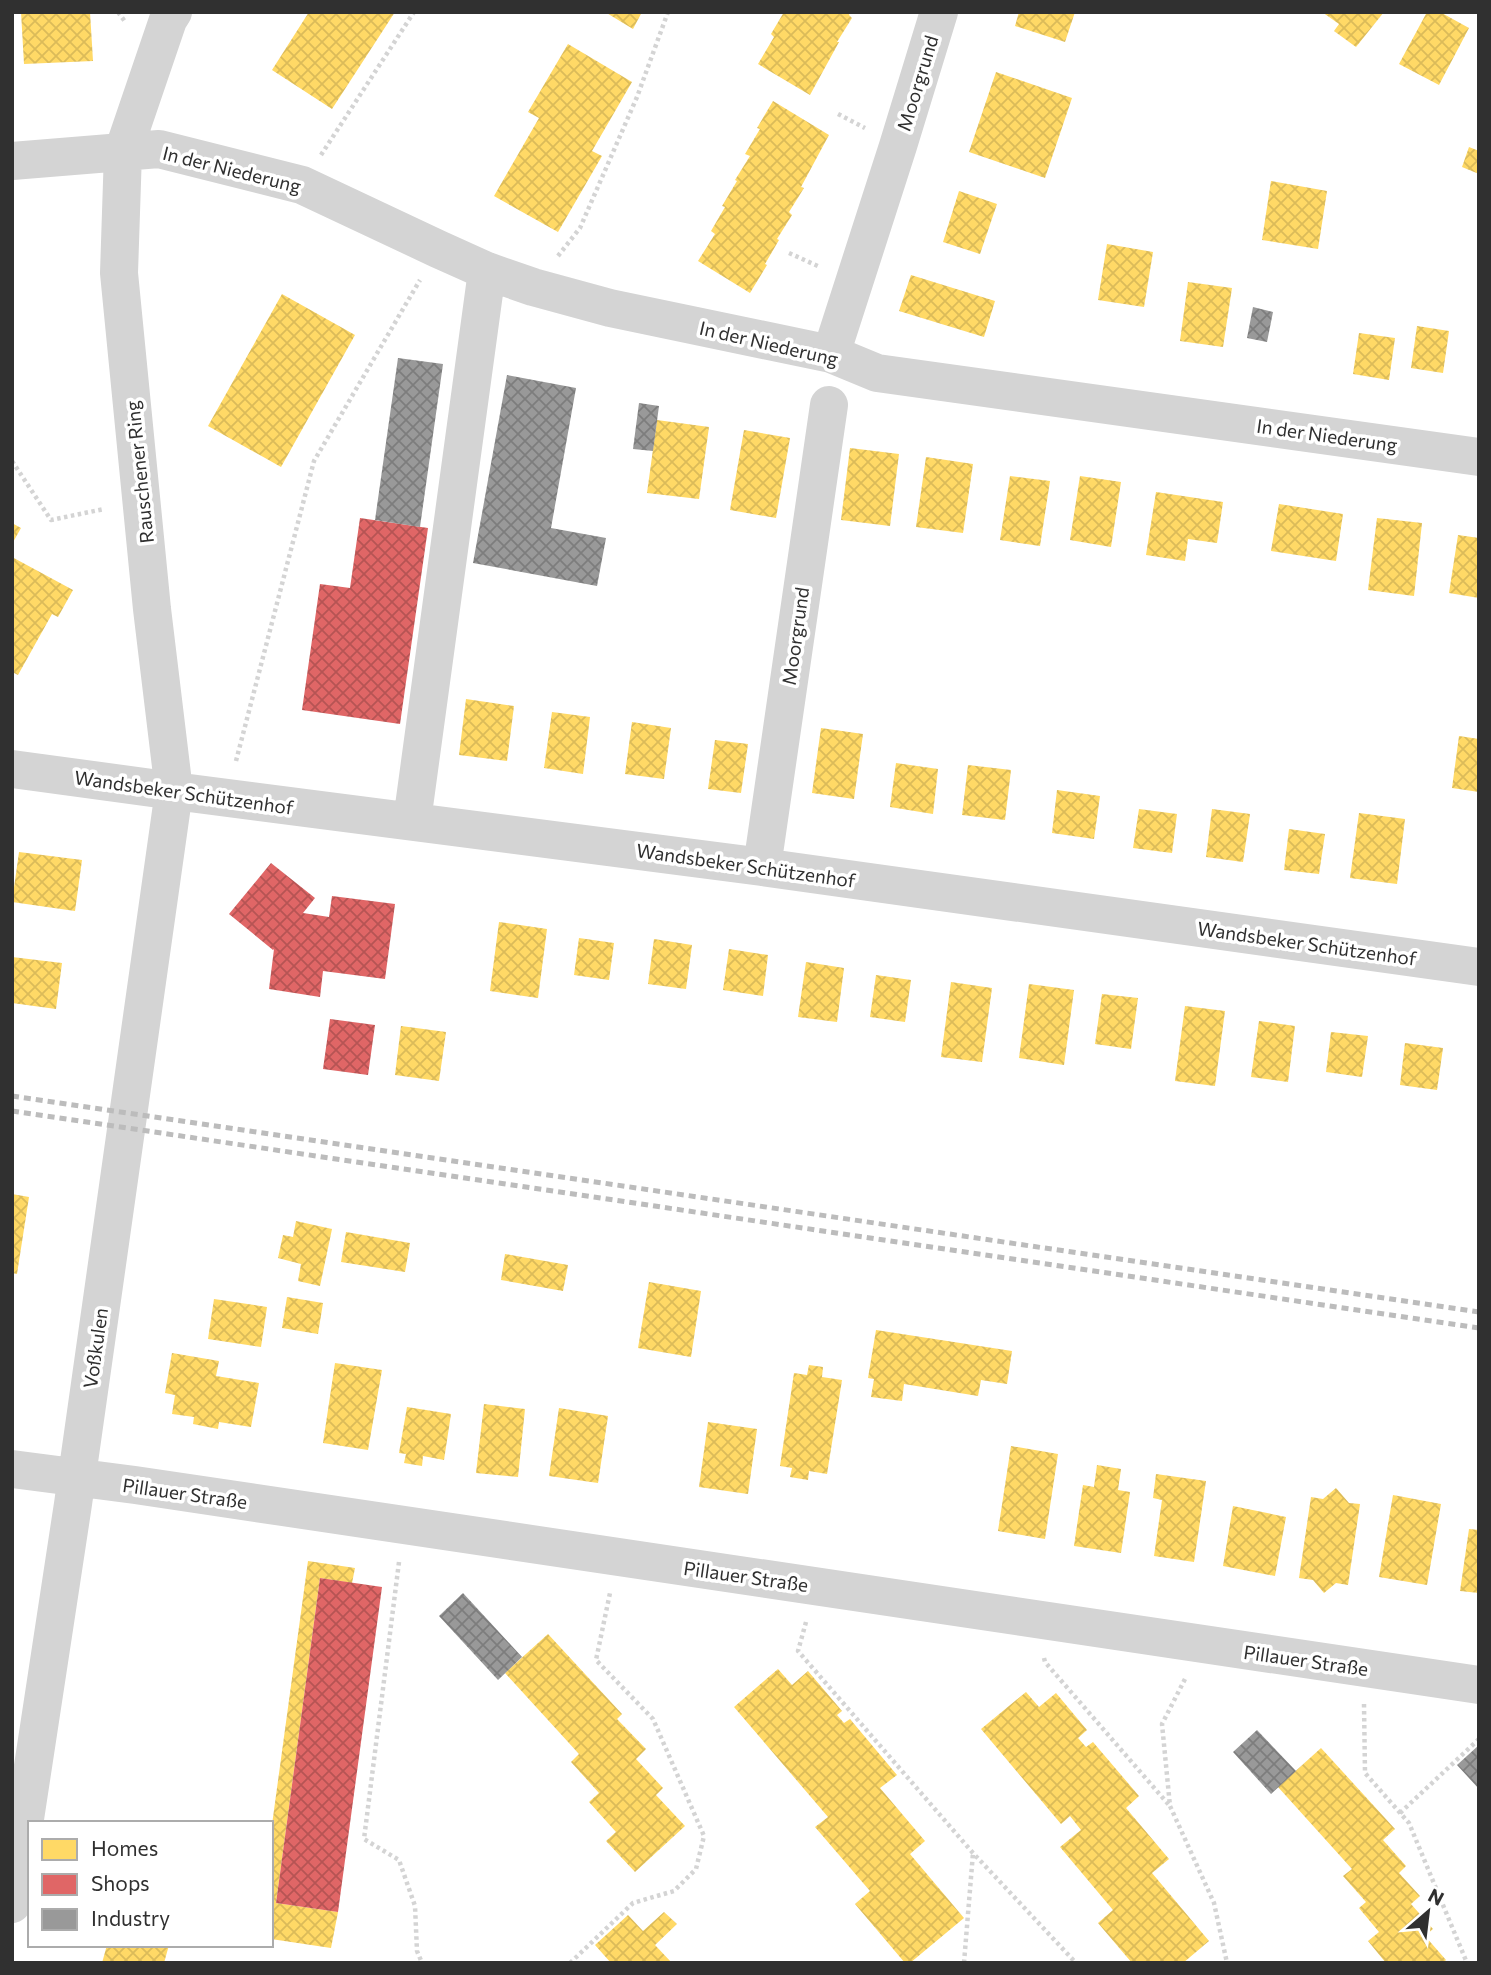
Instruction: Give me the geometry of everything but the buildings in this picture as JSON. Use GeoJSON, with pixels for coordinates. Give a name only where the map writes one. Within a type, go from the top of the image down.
{"type":"FeatureCollection","features":[{"type":"Feature","properties":{"kind":"street","name":"Rauschener Ring"},"geometry":{"type":"LineString","coordinates":[[173,12],[123,152],[119,273],[141,502],[174,791]]}},
{"type":"Feature","properties":{"kind":"street","name":"Moorgrund"},"geometry":{"type":"LineString","coordinates":[[831,354],[939,12]]}},
{"type":"Feature","properties":{"kind":"street","name":"In der Niederung"},"geometry":{"type":"LineString","coordinates":[[123,152],[159,149],[302,185],[486,271],[533,287],[610,308],[831,354],[877,373],[1479,457]]}},
{"type":"Feature","properties":{"kind":"street"},"geometry":{"type":"LineString","coordinates":[[12,162],[123,152]]}},
{"type":"Feature","properties":{"kind":"street"},"geometry":{"type":"LineString","coordinates":[[412,821],[486,271]]}},
{"type":"Feature","properties":{"kind":"street","name":"Moorgrund"},"geometry":{"type":"LineString","coordinates":[[762,867],[829,405]]}},
{"type":"Feature","properties":{"kind":"street","name":"Wandsbeker Schützenhof"},"geometry":{"type":"LineString","coordinates":[[12,769],[762,867],[1479,967]]}},
{"type":"Feature","properties":{"kind":"street","name":"Voßkulen"},"geometry":{"type":"LineString","coordinates":[[12,1904],[77,1477],[174,791]]}},
{"type":"Feature","properties":{"kind":"street","name":"Pillauer Straße"},"geometry":{"type":"LineString","coordinates":[[12,1469],[1479,1685]]}},
{"type":"Feature","properties":{"kind":"path"},"geometry":{"type":"LineString","coordinates":[[302,185],[414,12]]}},
{"type":"Feature","properties":{"kind":"path"},"geometry":{"type":"LineString","coordinates":[[533,287],[580,228],[638,97],[668,12]]}},
{"type":"Feature","properties":{"kind":"path"},"geometry":{"type":"LineString","coordinates":[[233,771],[314,461],[438,249]]}},
{"type":"Feature","properties":{"kind":"path"},"geometry":{"type":"LineString","coordinates":[[12,461],[51,520],[141,502]]}},
{"type":"Feature","properties":{"kind":"path"},"geometry":{"type":"LineString","coordinates":[[404,1526],[364,1839],[398,1860],[415,1906],[417,1951],[422,1963]]}},
{"type":"Feature","properties":{"kind":"path"},"geometry":{"type":"LineString","coordinates":[[570,1963],[633,1903],[674,1891],[696,1869],[704,1836],[653,1719],[596,1660],[617,1558]]}},
{"type":"Feature","properties":{"kind":"path"},"geometry":{"type":"LineString","coordinates":[[815,1587],[798,1651],[972,1853],[1076,1963]]}},
{"type":"Feature","properties":{"kind":"path"},"geometry":{"type":"LineString","coordinates":[[1038,1620],[1045,1662],[1170,1806],[1214,1903],[1227,1963]]}},
{"type":"Feature","properties":{"kind":"path"},"geometry":{"type":"LineString","coordinates":[[1170,1806],[1162,1724],[1202,1644]]}},
{"type":"Feature","properties":{"kind":"path"},"geometry":{"type":"LineString","coordinates":[[1363,1668],[1365,1773],[1409,1823],[1467,1963]]}},
{"type":"Feature","properties":{"kind":"path"},"geometry":{"type":"LineString","coordinates":[[1400,1813],[1479,1739]]}},
{"type":"Feature","properties":{"kind":"path"},"geometry":{"type":"LineString","coordinates":[[964,1963],[972,1853]]}},
{"type":"Feature","properties":{"kind":"railway"},"geometry":{"type":"LineString","coordinates":[[12,1096],[1479,1312]]}},
{"type":"Feature","properties":{"kind":"railway"},"geometry":{"type":"LineString","coordinates":[[12,1111],[1479,1328]]}}]}
